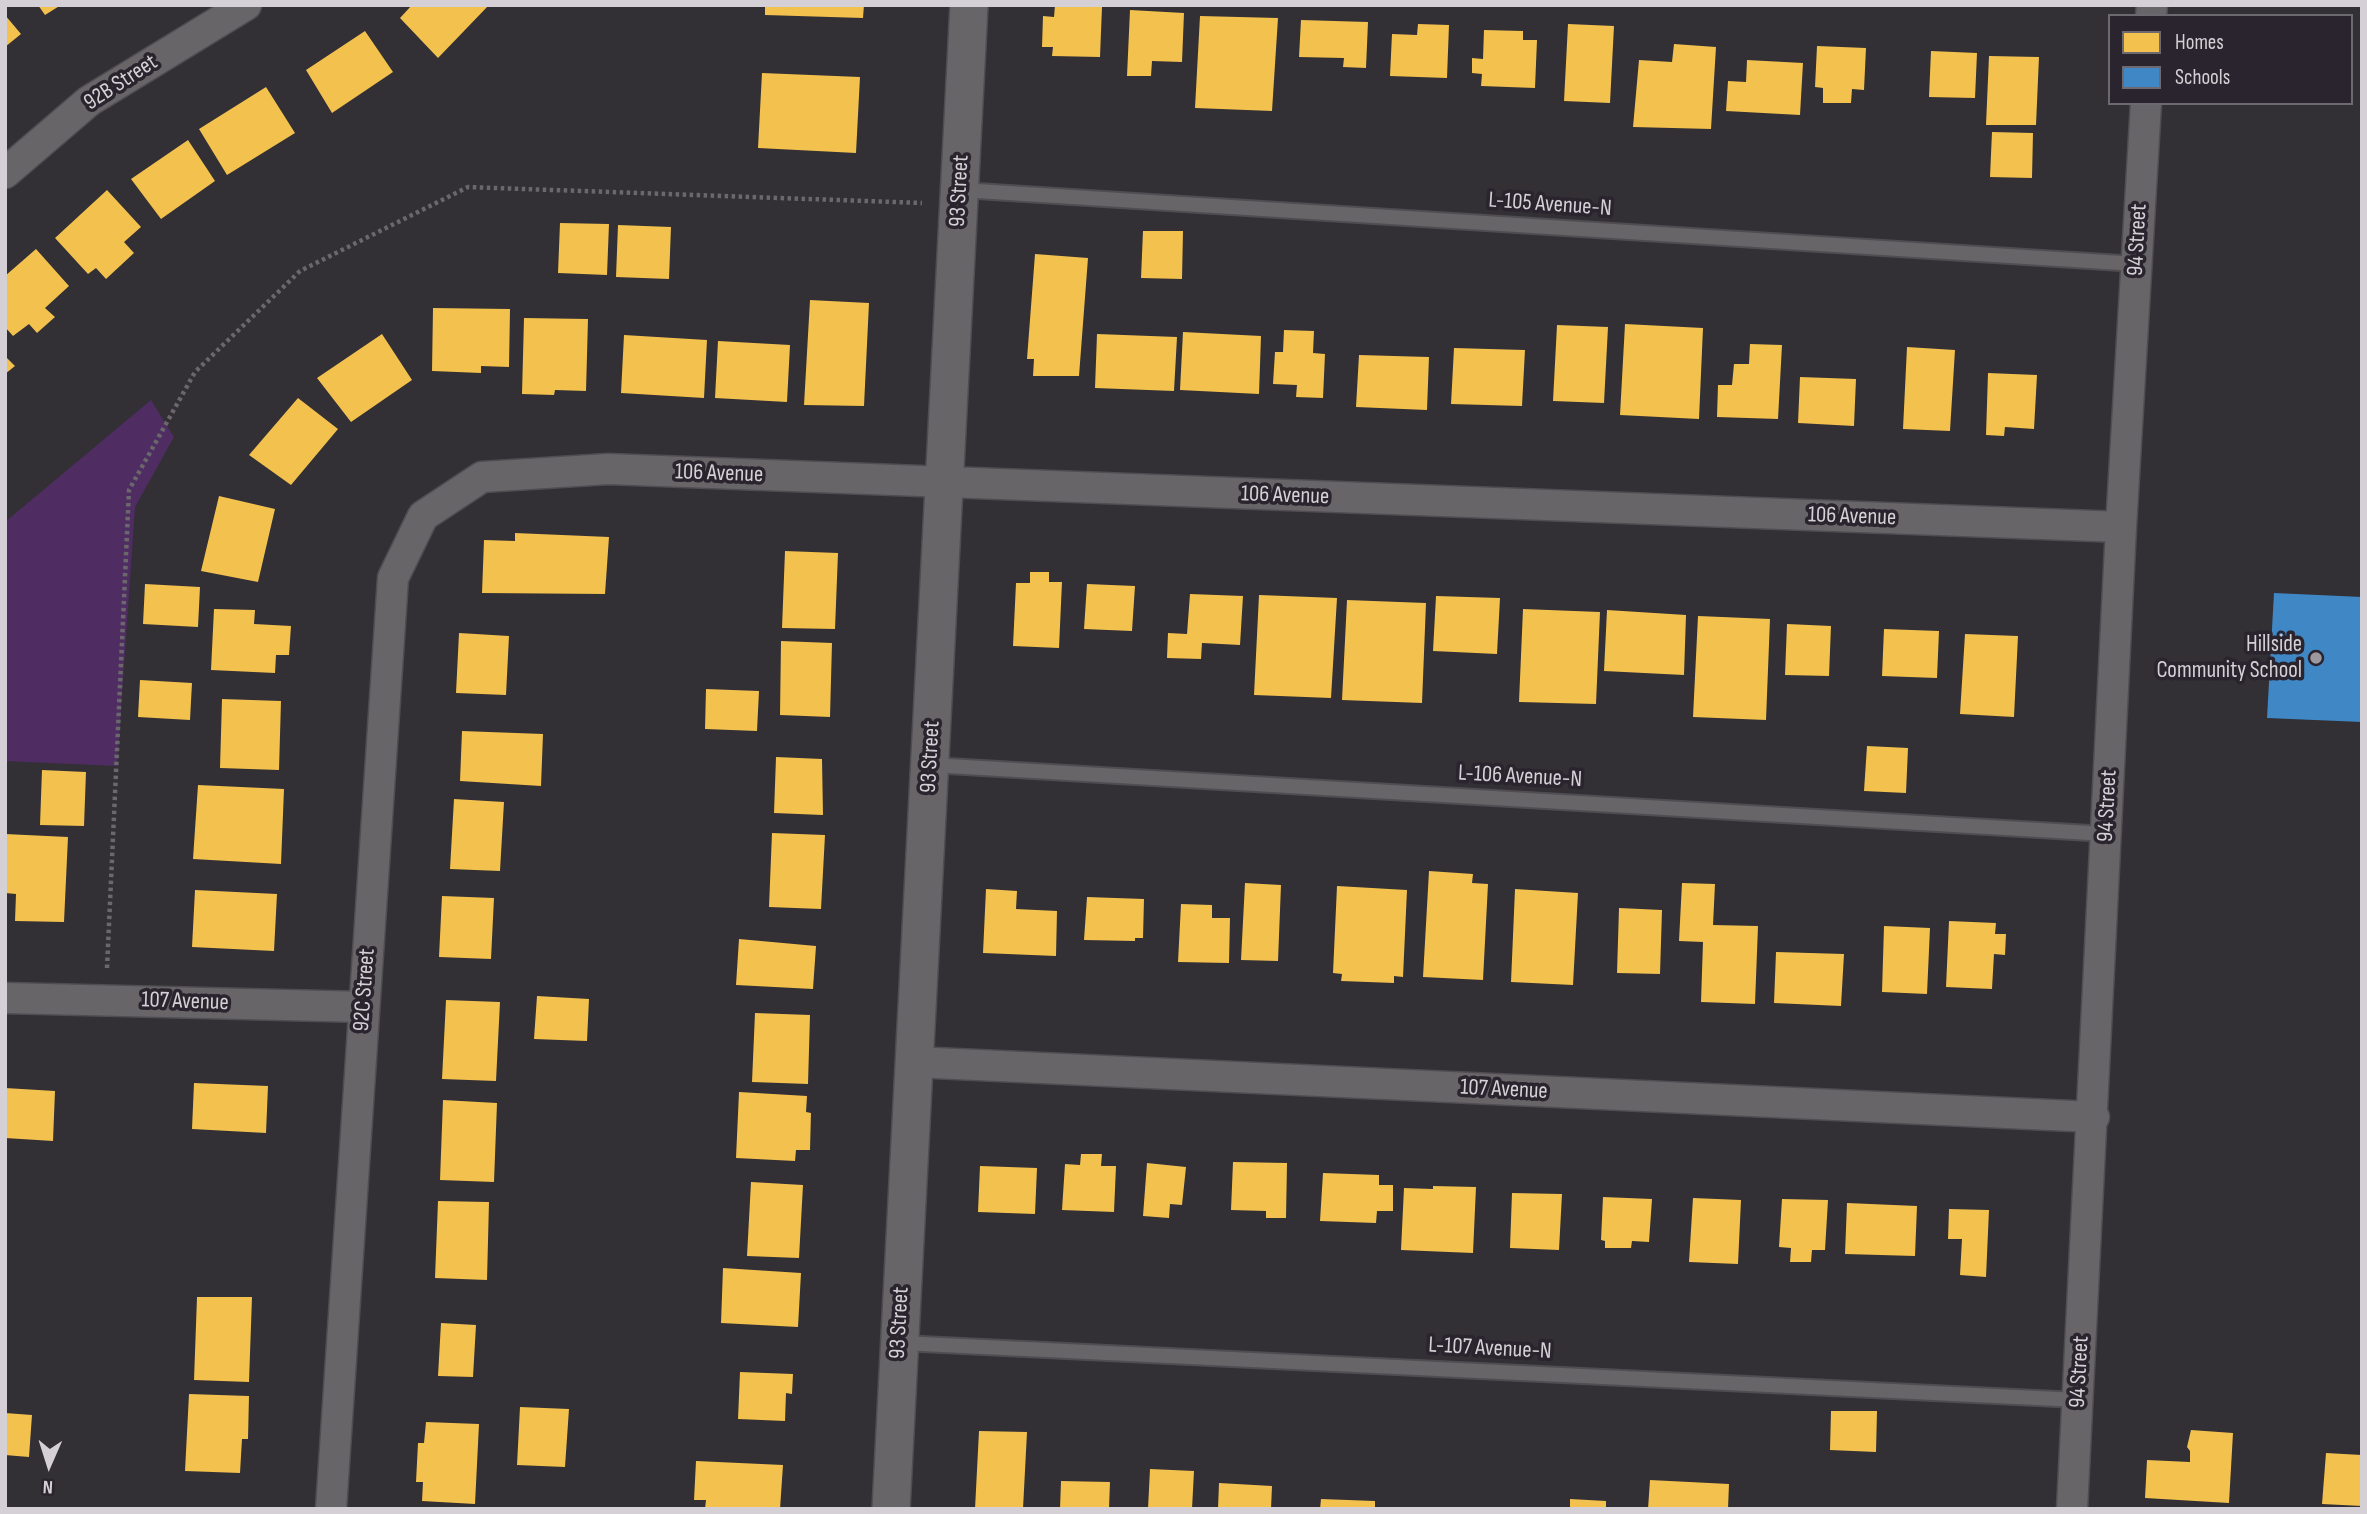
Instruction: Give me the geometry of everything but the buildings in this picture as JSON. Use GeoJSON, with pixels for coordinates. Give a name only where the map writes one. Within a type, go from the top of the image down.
{"type":"FeatureCollection","features":[{"type":"Feature","properties":{"kind":"street","name":"92B Street"},"geometry":{"type":"LineString","coordinates":[[5,173],[89,101],[246,5]]}},
{"type":"Feature","properties":{"kind":"street","name":"93 Street"},"geometry":{"type":"LineString","coordinates":[[891,1509],[969,5]]}},
{"type":"Feature","properties":{"kind":"street","name":"94 Street"},"geometry":{"type":"LineString","coordinates":[[2072,1509],[2094,1117],[2121,527],[2146,105]]}},
{"type":"Feature","properties":{"kind":"street","name":"106 Avenue"},"geometry":{"type":"LineString","coordinates":[[455,495],[482,477],[608,469],[2121,527]]}},
{"type":"Feature","properties":{"kind":"street","name":"92C Street"},"geometry":{"type":"LineString","coordinates":[[331,1509],[393,578],[423,516],[455,495]]}},
{"type":"Feature","properties":{"kind":"street","name":"107 Avenue"},"geometry":{"type":"LineString","coordinates":[[5,998],[364,1007]]}},
{"type":"Feature","properties":{"kind":"street","name":"107 Avenue"},"geometry":{"type":"LineString","coordinates":[[913,1062],[2094,1117]]}},
{"type":"Feature","properties":{"kind":"lane","name":"L-105 Avenue-N"},"geometry":{"type":"LineString","coordinates":[[960,197],[2137,264]]}},
{"type":"Feature","properties":{"kind":"lane","name":"L-106 Avenue-N"},"geometry":{"type":"LineString","coordinates":[[930,765],[2107,834]]}},
{"type":"Feature","properties":{"kind":"lane","name":"L-107 Avenue-N"},"geometry":{"type":"LineString","coordinates":[[899,1343],[2078,1400]]}},
{"type":"Feature","properties":{"kind":"path"},"geometry":{"type":"LineString","coordinates":[[106,1000],[129,490],[195,372],[300,271],[468,187],[960,197]]}},
{"type":"Feature","properties":{"kind":"shaded area"},"geometry":{"type":"Polygon","coordinates":[[[151,400],[174,437],[135,507],[117,766],[5,761],[5,522],[151,400]]]}},
{"type":"Feature","properties":{"kind":"place","name":"Hillside Community School"},"geometry":{"type":"Point","coordinates":[2316,658]}}]}
